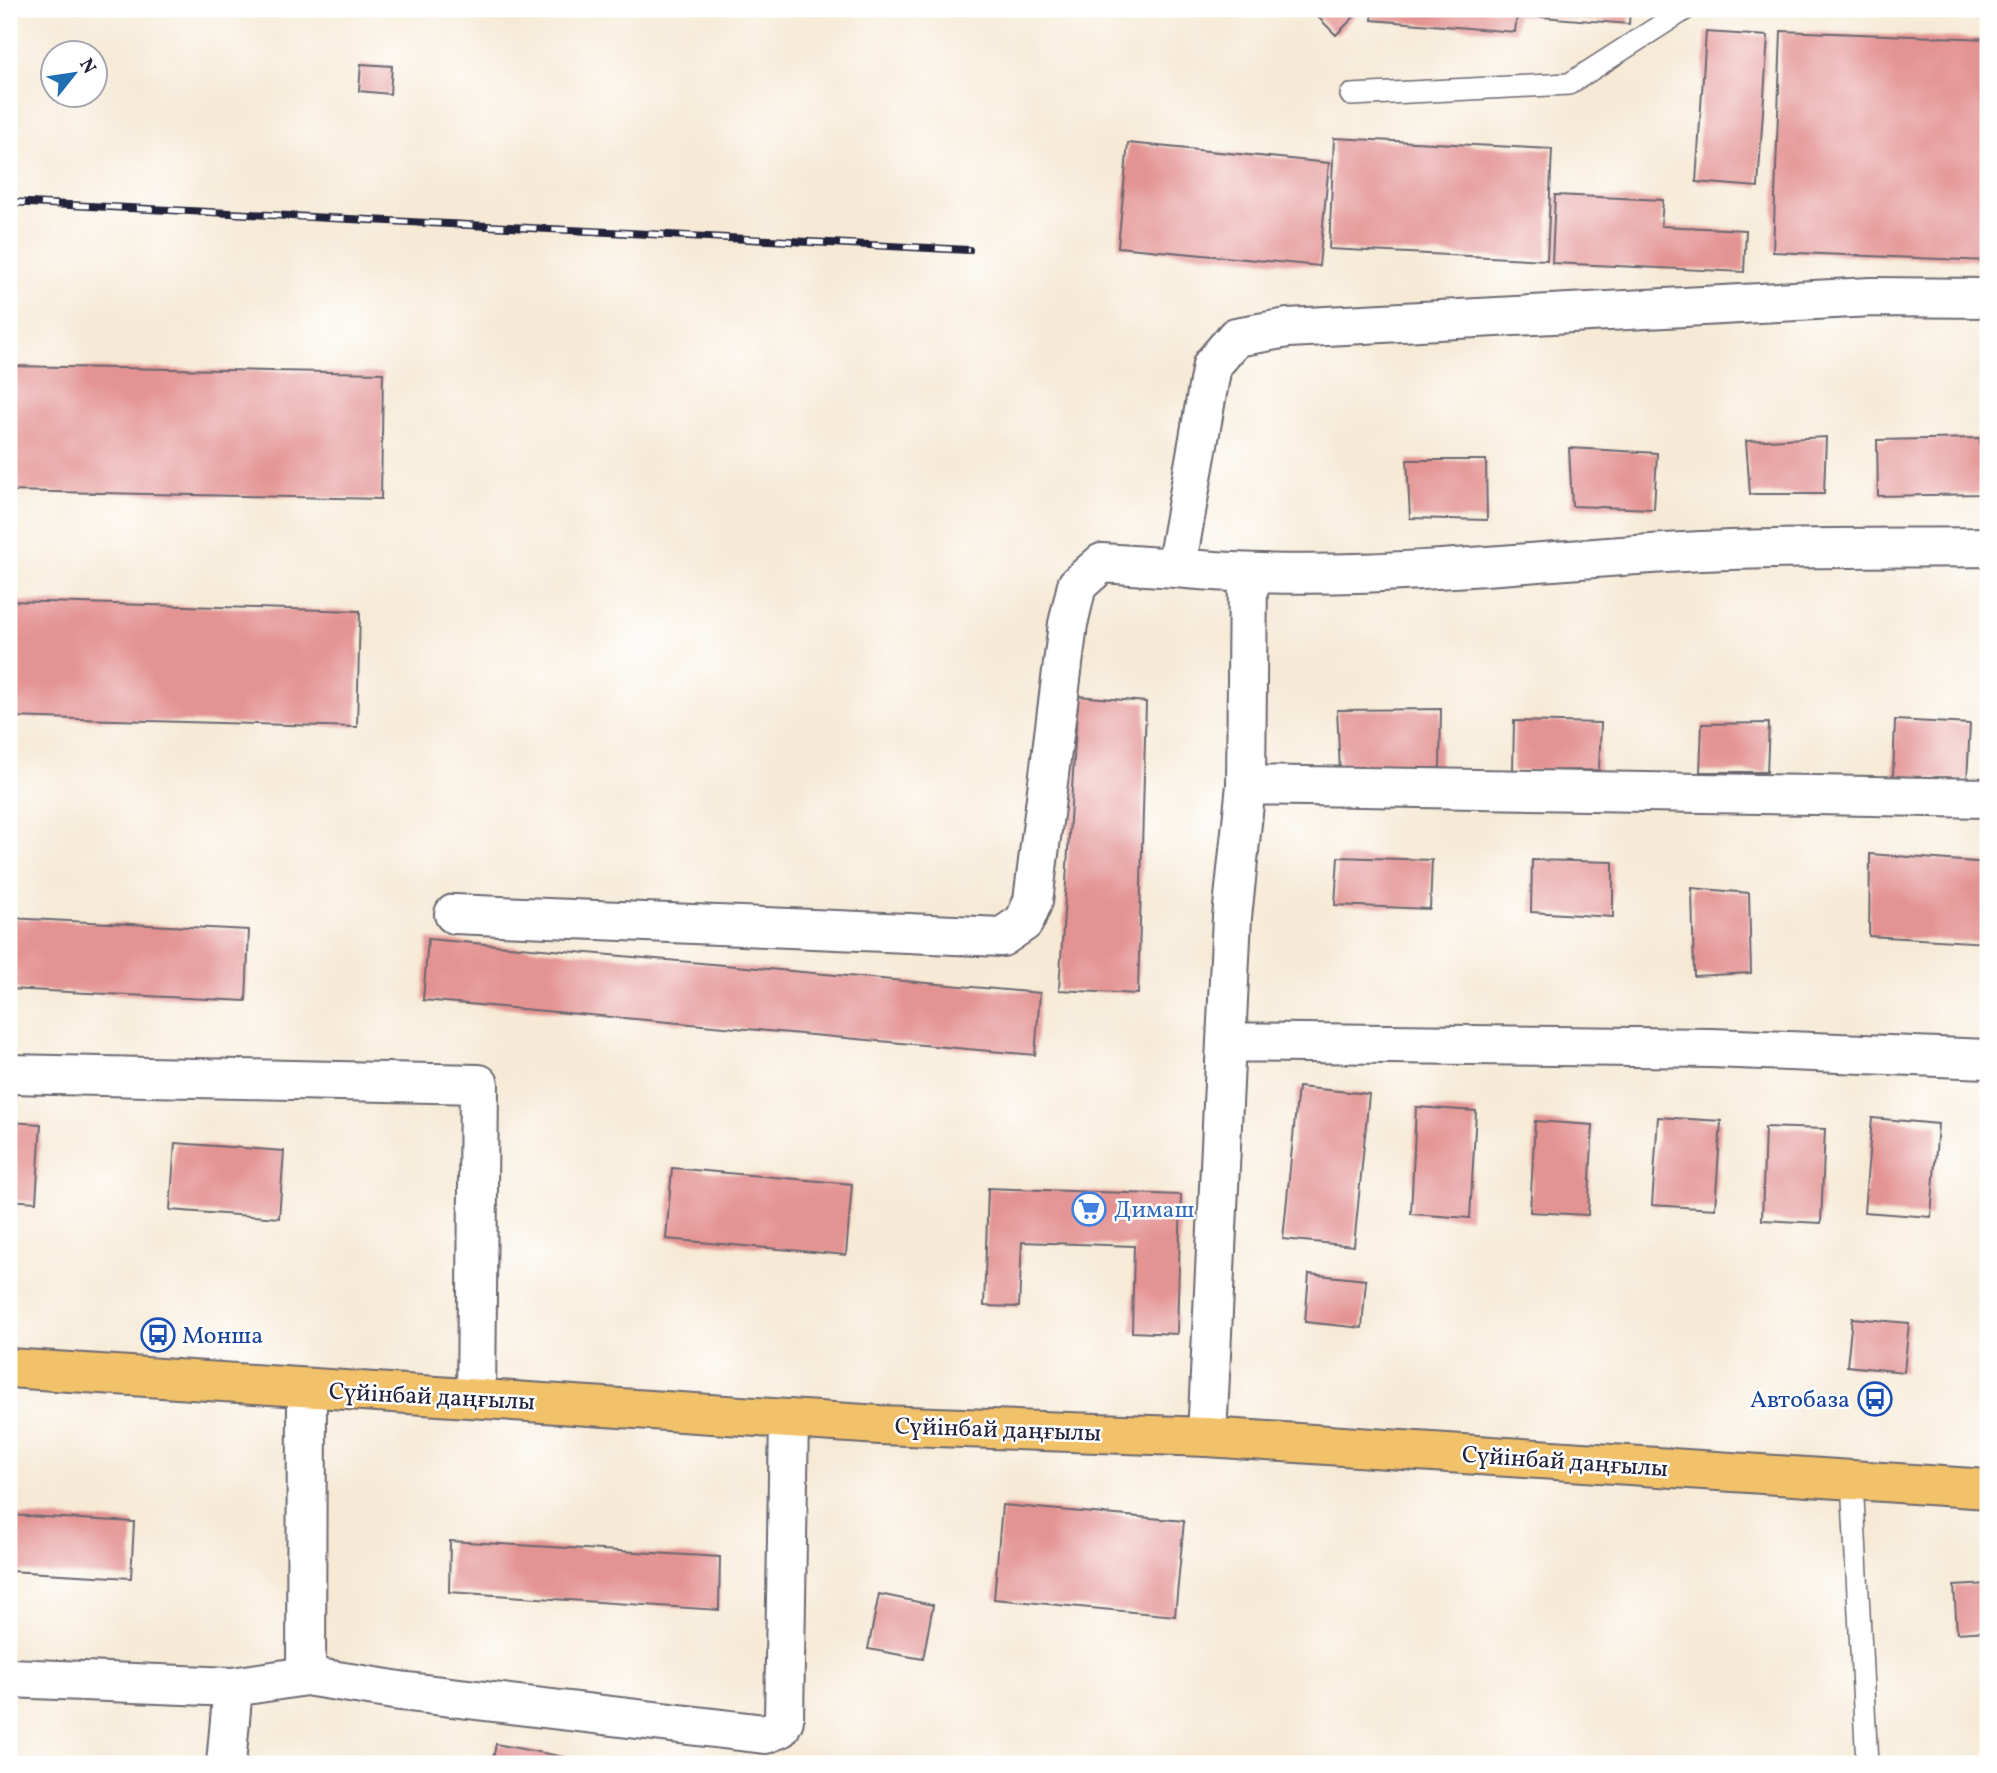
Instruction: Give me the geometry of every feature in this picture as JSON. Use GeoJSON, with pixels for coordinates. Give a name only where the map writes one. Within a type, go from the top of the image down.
{"type":"FeatureCollection","features":[{"type":"Feature","properties":{"kind":"main road","name":"Сүйінбай даңғылы"},"geometry":{"type":"LineString","coordinates":[[9,1368],[307,1390],[476,1397],[789,1419],[1207,1437],[1988,1489]]}},
{"type":"Feature","properties":{"kind":"street"},"geometry":{"type":"LineString","coordinates":[[1176,568],[1212,365],[1236,337],[1288,328],[1844,298],[1988,298]]}},
{"type":"Feature","properties":{"kind":"street"},"geometry":{"type":"LineString","coordinates":[[454,915],[1002,937],[1024,922],[1033,901],[1068,624],[1077,584],[1102,563],[1248,575],[1318,575],[1704,551],[1988,547]]}},
{"type":"Feature","properties":{"kind":"street"},"geometry":{"type":"LineString","coordinates":[[1207,1437],[1232,917],[1246,785],[1248,575]]}},
{"type":"Feature","properties":{"kind":"street"},"geometry":{"type":"LineString","coordinates":[[1246,785],[1988,797]]}},
{"type":"Feature","properties":{"kind":"street"},"geometry":{"type":"LineString","coordinates":[[1226,1042],[1712,1048],[1988,1059]]}},
{"type":"Feature","properties":{"kind":"street"},"geometry":{"type":"LineString","coordinates":[[9,1074],[479,1084],[476,1397]]}},
{"type":"Feature","properties":{"kind":"street"},"geometry":{"type":"LineString","coordinates":[[306,1676],[307,1390]]}},
{"type":"Feature","properties":{"kind":"street"},"geometry":{"type":"LineString","coordinates":[[9,1678],[233,1687],[306,1676],[400,1691],[765,1734],[780,1728],[784,1720],[789,1419]]}},
{"type":"Feature","properties":{"kind":"street"},"geometry":{"type":"LineString","coordinates":[[226,1764],[233,1687]]}},
{"type":"Feature","properties":{"kind":"lane"},"geometry":{"type":"LineString","coordinates":[[1351,95],[1569,84],[1686,9]]}},
{"type":"Feature","properties":{"kind":"lane"},"geometry":{"type":"LineString","coordinates":[[1852,1480],[1867,1764]]}},
{"type":"Feature","properties":{"kind":"building"},"geometry":{"type":"Polygon","coordinates":[[[1310,9],[1362,9],[1336,35],[1310,9]]]}},
{"type":"Feature","properties":{"kind":"building"},"geometry":{"type":"Polygon","coordinates":[[[1373,9],[1630,9],[1629,24],[1517,15],[1515,32],[1372,20],[1373,9]]]}},
{"type":"Feature","properties":{"kind":"building"},"geometry":{"type":"Polygon","coordinates":[[[1781,31],[1988,39],[1988,261],[1773,252],[1781,31]]]}},
{"type":"Feature","properties":{"kind":"building"},"geometry":{"type":"Polygon","coordinates":[[[1706,32],[1768,36],[1758,187],[1696,182],[1706,32]]]}},
{"type":"Feature","properties":{"kind":"building"},"geometry":{"type":"Polygon","coordinates":[[[361,64],[392,66],[390,94],[359,91],[361,64]]]}},
{"type":"Feature","properties":{"kind":"building"},"geometry":{"type":"Polygon","coordinates":[[[1334,138],[1552,149],[1547,260],[1329,249],[1334,138]]]}},
{"type":"Feature","properties":{"kind":"building"},"geometry":{"type":"Polygon","coordinates":[[[1128,143],[1329,163],[1319,266],[1118,247],[1128,143]]]}},
{"type":"Feature","properties":{"kind":"building"},"geometry":{"type":"Polygon","coordinates":[[[1555,195],[1663,200],[1661,226],[1746,230],[1744,272],[1552,263],[1555,195]]]}},
{"type":"Feature","properties":{"kind":"building"},"geometry":{"type":"Polygon","coordinates":[[[9,366],[383,373],[381,499],[9,491],[9,366]]]}},
{"type":"Feature","properties":{"kind":"building"},"geometry":{"type":"Polygon","coordinates":[[[1826,437],[1824,494],[1750,494],[1746,441],[1826,437]]]}},
{"type":"Feature","properties":{"kind":"building"},"geometry":{"type":"Polygon","coordinates":[[[1980,438],[1981,494],[1878,496],[1877,440],[1980,438]]]}},
{"type":"Feature","properties":{"kind":"building"},"geometry":{"type":"Polygon","coordinates":[[[1569,448],[1657,453],[1654,509],[1572,506],[1569,448]]]}},
{"type":"Feature","properties":{"kind":"building"},"geometry":{"type":"Polygon","coordinates":[[[1407,460],[1486,460],[1487,520],[1410,518],[1407,460]]]}},
{"type":"Feature","properties":{"kind":"building"},"geometry":{"type":"Polygon","coordinates":[[[9,601],[360,611],[357,727],[9,717],[9,601]]]}},
{"type":"Feature","properties":{"kind":"building"},"geometry":{"type":"Polygon","coordinates":[[[1078,696],[1146,702],[1138,994],[1059,990],[1078,696]]]}},
{"type":"Feature","properties":{"kind":"building"},"geometry":{"type":"Polygon","coordinates":[[[1441,709],[1440,768],[1340,771],[1337,710],[1441,709]]]}},
{"type":"Feature","properties":{"kind":"building"},"geometry":{"type":"Polygon","coordinates":[[[1895,720],[1970,724],[1967,781],[1893,776],[1895,720]]]}},
{"type":"Feature","properties":{"kind":"building"},"geometry":{"type":"Polygon","coordinates":[[[1514,721],[1601,723],[1599,770],[1513,771],[1514,721]]]}},
{"type":"Feature","properties":{"kind":"building"},"geometry":{"type":"Polygon","coordinates":[[[1769,723],[1767,772],[1700,772],[1702,724],[1769,723]]]}},
{"type":"Feature","properties":{"kind":"building"},"geometry":{"type":"Polygon","coordinates":[[[1870,854],[1988,863],[1988,943],[1869,936],[1870,854]]]}},
{"type":"Feature","properties":{"kind":"building"},"geometry":{"type":"Polygon","coordinates":[[[1338,857],[1432,860],[1430,909],[1335,905],[1338,857]]]}},
{"type":"Feature","properties":{"kind":"building"},"geometry":{"type":"Polygon","coordinates":[[[1532,860],[1613,862],[1613,917],[1531,912],[1532,860]]]}},
{"type":"Feature","properties":{"kind":"building"},"geometry":{"type":"Polygon","coordinates":[[[1692,888],[1749,893],[1751,973],[1694,976],[1692,888]]]}},
{"type":"Feature","properties":{"kind":"building"},"geometry":{"type":"Polygon","coordinates":[[[9,918],[249,930],[246,1001],[9,989],[9,918]]]}},
{"type":"Feature","properties":{"kind":"building"},"geometry":{"type":"Polygon","coordinates":[[[428,939],[1040,993],[1035,1055],[423,1000],[428,939]]]}},
{"type":"Feature","properties":{"kind":"building"},"geometry":{"type":"Polygon","coordinates":[[[1298,1087],[1369,1094],[1354,1246],[1283,1239],[1298,1087]]]}},
{"type":"Feature","properties":{"kind":"building"},"geometry":{"type":"Polygon","coordinates":[[[1416,1107],[1476,1111],[1470,1218],[1411,1214],[1416,1107]]]}},
{"type":"Feature","properties":{"kind":"building"},"geometry":{"type":"Polygon","coordinates":[[[1658,1117],[1721,1121],[1715,1209],[1652,1205],[1658,1117]]]}},
{"type":"Feature","properties":{"kind":"building"},"geometry":{"type":"Polygon","coordinates":[[[1872,1118],[1938,1124],[1931,1217],[1864,1212],[1872,1118]]]}},
{"type":"Feature","properties":{"kind":"building"},"geometry":{"type":"Polygon","coordinates":[[[1535,1121],[1593,1125],[1588,1215],[1530,1212],[1535,1121]]]}},
{"type":"Feature","properties":{"kind":"building"},"geometry":{"type":"Polygon","coordinates":[[[9,1122],[41,1124],[36,1202],[9,1200],[9,1122]]]}},
{"type":"Feature","properties":{"kind":"building"},"geometry":{"type":"Polygon","coordinates":[[[1765,1127],[1825,1129],[1821,1223],[1762,1220],[1765,1127]]]}},
{"type":"Feature","properties":{"kind":"building"},"geometry":{"type":"Polygon","coordinates":[[[175,1143],[284,1151],[279,1218],[170,1210],[175,1143]]]}},
{"type":"Feature","properties":{"kind":"building"},"geometry":{"type":"Polygon","coordinates":[[[672,1168],[852,1184],[846,1255],[666,1239],[672,1168]]]}},
{"type":"Feature","properties":{"kind":"building"},"geometry":{"type":"Polygon","coordinates":[[[1988,1180],[1988,1220],[1981,1219],[1988,1180]]]}},
{"type":"Feature","properties":{"kind":"building"},"geometry":{"type":"Polygon","coordinates":[[[988,1188],[1181,1195],[1177,1334],[1132,1332],[1134,1246],[1022,1242],[1019,1307],[984,1306],[988,1188]]]}},
{"type":"Feature","properties":{"kind":"building"},"geometry":{"type":"Polygon","coordinates":[[[1309,1274],[1366,1280],[1362,1328],[1305,1322],[1309,1274]]]}},
{"type":"Feature","properties":{"kind":"building"},"geometry":{"type":"Polygon","coordinates":[[[1852,1318],[1909,1323],[1904,1372],[1847,1366],[1852,1318]]]}},
{"type":"Feature","properties":{"kind":"building"},"geometry":{"type":"Polygon","coordinates":[[[1002,1505],[1184,1521],[1175,1616],[994,1599],[1002,1505]]]}},
{"type":"Feature","properties":{"kind":"building"},"geometry":{"type":"Polygon","coordinates":[[[9,1515],[134,1522],[131,1578],[9,1571],[9,1515]]]}},
{"type":"Feature","properties":{"kind":"building"},"geometry":{"type":"Polygon","coordinates":[[[450,1541],[720,1557],[719,1610],[449,1592],[450,1541]]]}},
{"type":"Feature","properties":{"kind":"building"},"geometry":{"type":"Polygon","coordinates":[[[1988,1584],[1988,1631],[1957,1633],[1954,1586],[1988,1584]]]}},
{"type":"Feature","properties":{"kind":"building"},"geometry":{"type":"Polygon","coordinates":[[[879,1594],[933,1605],[923,1659],[868,1649],[879,1594]]]}},
{"type":"Feature","properties":{"kind":"building"},"geometry":{"type":"Polygon","coordinates":[[[496,1744],[596,1763],[596,1764],[492,1764],[496,1744]]]}},
{"type":"Feature","properties":{"kind":"railway"},"geometry":{"type":"LineString","coordinates":[[9,202],[969,250]]}},
{"type":"Feature","properties":{"kind":"place","name":"Димаш"},"geometry":{"type":"Point","coordinates":[1089,1209]}},
{"type":"Feature","properties":{"kind":"place","name":"Монша"},"geometry":{"type":"Point","coordinates":[158,1335]}},
{"type":"Feature","properties":{"kind":"place","name":"Автобаза"},"geometry":{"type":"Point","coordinates":[1875,1399]}}]}
